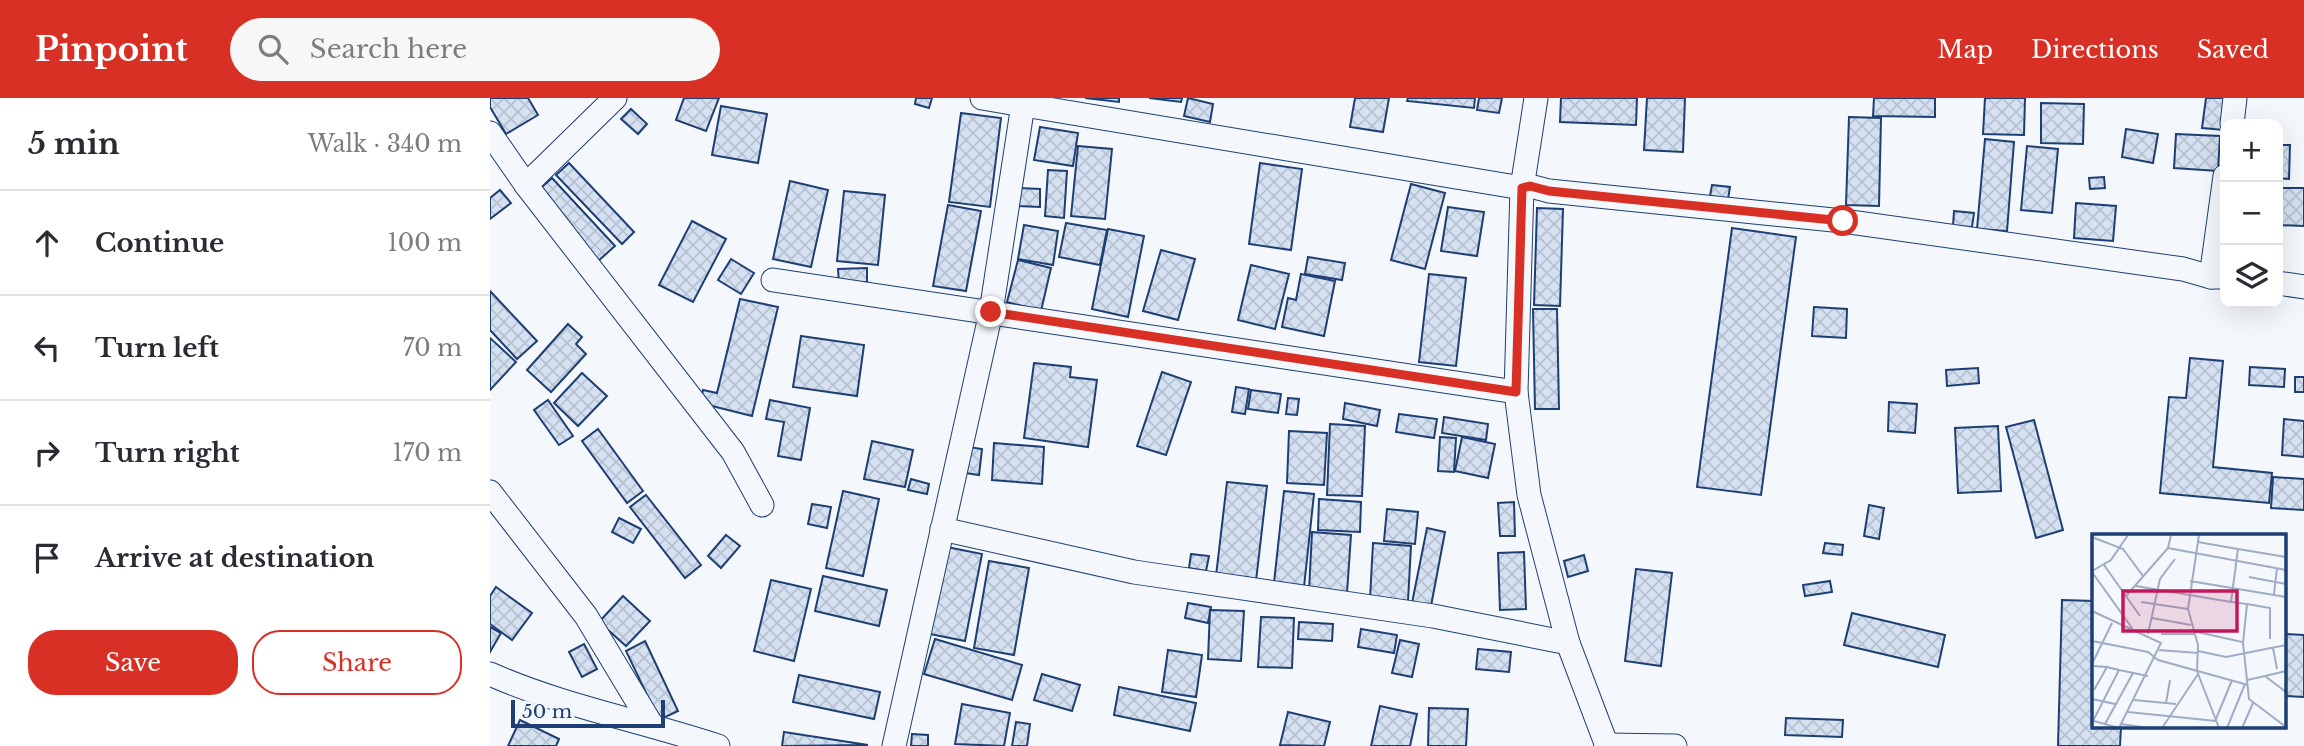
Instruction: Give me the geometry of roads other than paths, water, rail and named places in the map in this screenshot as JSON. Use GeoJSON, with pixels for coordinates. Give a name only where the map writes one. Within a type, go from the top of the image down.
{"type":"FeatureCollection","features":[{"type":"Feature","properties":{"kind":"street"},"geometry":{"type":"LineString","coordinates":[[526,185],[615,98]]}},
{"type":"Feature","properties":{"kind":"street"},"geometry":{"type":"LineString","coordinates":[[982,98],[1023,102],[1522,188],[1530,186],[1549,191],[1843,221],[2183,269],[2218,277],[2225,182]]}},
{"type":"Feature","properties":{"kind":"street"},"geometry":{"type":"LineString","coordinates":[[1536,98],[1522,188],[1516,392],[1529,495],[1569,643],[1607,745],[1675,746]]}},
{"type":"Feature","properties":{"kind":"street"},"geometry":{"type":"LineString","coordinates":[[2233,119],[2235,98]]}},
{"type":"Feature","properties":{"kind":"street"},"geometry":{"type":"LineString","coordinates":[[894,746],[991,312],[1023,102]]}},
{"type":"Feature","properties":{"kind":"street"},"geometry":{"type":"LineString","coordinates":[[490,133],[526,185],[733,452],[762,505]]}},
{"type":"Feature","properties":{"kind":"street"},"geometry":{"type":"LineString","coordinates":[[773,280],[1516,392]]}},
{"type":"Feature","properties":{"kind":"street"},"geometry":{"type":"LineString","coordinates":[[2283,284],[2304,287]]}},
{"type":"Feature","properties":{"kind":"street"},"geometry":{"type":"LineString","coordinates":[[490,492],[586,616],[651,724]]}},
{"type":"Feature","properties":{"kind":"street"},"geometry":{"type":"LineString","coordinates":[[942,529],[1134,572],[1433,616],[1569,643]]}},
{"type":"Feature","properties":{"kind":"street"},"geometry":{"type":"LineString","coordinates":[[490,674],[538,692],[718,746]]}}]}
